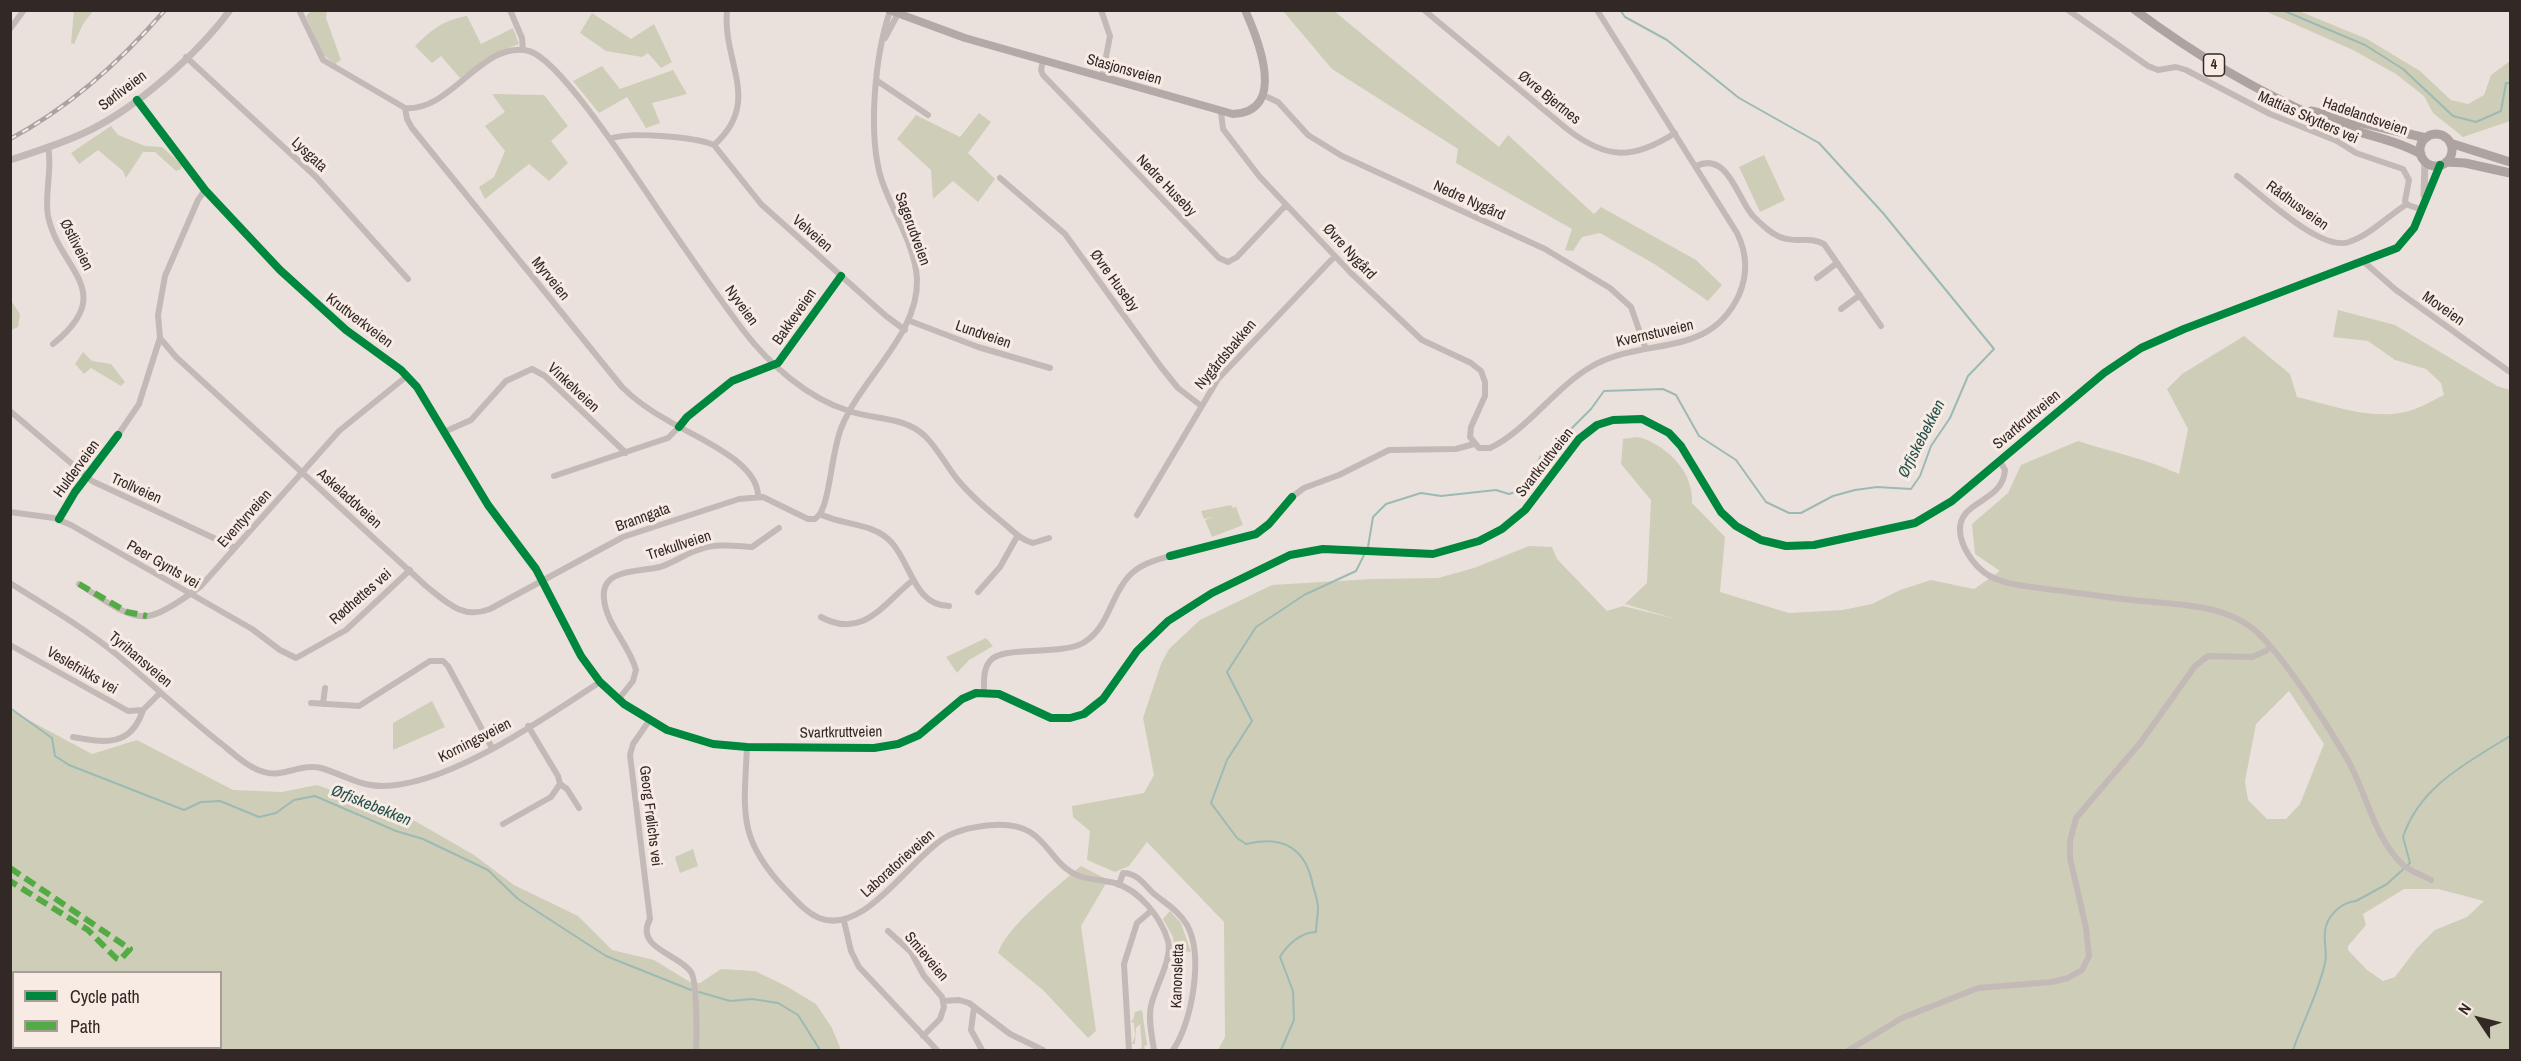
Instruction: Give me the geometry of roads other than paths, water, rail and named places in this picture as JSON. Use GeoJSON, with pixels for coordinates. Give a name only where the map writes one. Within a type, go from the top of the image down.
{"type":"FeatureCollection","features":[{"type":"Feature","properties":{"kind":"highway","name":"Hadelandsveien"},"geometry":{"type":"LineString","coordinates":[[2135,10],[2226,72],[2321,119],[2406,147],[2423,158]]}},
{"type":"Feature","properties":{"kind":"highway","name":"Hadelandsveien"},"geometry":{"type":"LineString","coordinates":[[2300,108],[2426,138]]}},
{"type":"Feature","properties":{"kind":"highway","name":"4"},"geometry":{"type":"LineString","coordinates":[[2426,138],[2439,134],[2450,142],[2511,162]]}},
{"type":"Feature","properties":{"kind":"highway"},"geometry":{"type":"LineString","coordinates":[[2423,158],[2420,147],[2426,138]]}},
{"type":"Feature","properties":{"kind":"highway"},"geometry":{"type":"LineString","coordinates":[[2443,164],[2451,153],[2450,142]]}},
{"type":"Feature","properties":{"kind":"highway","name":"4"},"geometry":{"type":"LineString","coordinates":[[2423,158],[2443,164],[2465,163],[2511,174]]}},
{"type":"Feature","properties":{"kind":"main road"},"geometry":{"type":"LineString","coordinates":[[1245,10],[1265,70],[1263,95]]}},
{"type":"Feature","properties":{"kind":"main road","name":"Stasjonsveien"},"geometry":{"type":"LineString","coordinates":[[894,11],[964,38],[1221,112],[1246,112],[1263,95]]}},
{"type":"Feature","properties":{"kind":"street"},"geometry":{"type":"LineString","coordinates":[[10,29],[24,10]]}},
{"type":"Feature","properties":{"kind":"street","name":"Sørliveien"},"geometry":{"type":"LineString","coordinates":[[10,160],[97,127],[137,100],[186,57],[230,10]]}},
{"type":"Feature","properties":{"kind":"street"},"geometry":{"type":"LineString","coordinates":[[299,10],[317,52],[327,63],[405,108],[428,104],[490,60],[505,53],[523,50],[522,39],[510,10]]}},
{"type":"Feature","properties":{"kind":"street"},"geometry":{"type":"LineString","coordinates":[[610,139],[638,136],[703,141],[714,145],[732,125],[738,109],[739,90],[727,10]]}},
{"type":"Feature","properties":{"kind":"street"},"geometry":{"type":"LineString","coordinates":[[1101,10],[1110,36],[1102,78]]}},
{"type":"Feature","properties":{"kind":"street","name":"Øvre Bjertnes"},"geometry":{"type":"LineString","coordinates":[[1424,10],[1567,129],[1592,146],[1608,152],[1634,153],[1647,149],[1675,133]]}},
{"type":"Feature","properties":{"kind":"street","name":"Kvernstuveien"},"geometry":{"type":"LineString","coordinates":[[1292,497],[1304,488],[1339,475],[1389,450],[1456,449],[1474,444],[1482,449],[1493,447],[1586,370],[1613,356],[1645,347],[1683,343],[1705,335],[1725,316],[1742,286],[1746,266],[1741,240],[1597,10]]}},
{"type":"Feature","properties":{"kind":"street","name":"Mattias Skytters vei"},"geometry":{"type":"LineString","coordinates":[[2068,10],[2152,68],[2176,67],[2186,70],[2270,114],[2337,141],[2355,153],[2403,169],[2408,177],[2404,199],[2407,204]]}},
{"type":"Feature","properties":{"kind":"street","name":"Sagerudveien"},"geometry":{"type":"LineString","coordinates":[[820,514],[833,450],[849,411],[875,369],[905,330],[910,321],[916,291],[915,271],[879,170],[876,149],[876,80],[884,39],[894,11]]}},
{"type":"Feature","properties":{"kind":"street","name":"Nyveien"},"geometry":{"type":"LineString","coordinates":[[523,50],[537,55],[551,67],[610,139],[671,229],[760,351],[829,404],[849,411],[899,421],[921,432],[967,491],[1018,535]]}},
{"type":"Feature","properties":{"kind":"street","name":"Lysgata"},"geometry":{"type":"LineString","coordinates":[[186,57],[316,177],[408,279]]}},
{"type":"Feature","properties":{"kind":"street","name":"Nedre Huseby"},"geometry":{"type":"LineString","coordinates":[[1043,61],[1041,70],[1043,75],[1219,258],[1228,262],[1237,257],[1286,205]]}},
{"type":"Feature","properties":{"kind":"street"},"geometry":{"type":"LineString","coordinates":[[876,80],[928,115]]}},
{"type":"Feature","properties":{"kind":"street","name":"Nedre Nygård"},"geometry":{"type":"LineString","coordinates":[[1263,95],[1278,102],[1308,135],[1342,156],[1554,254],[1618,294],[1631,307],[1645,347]]}},
{"type":"Feature","properties":{"kind":"street","name":"Kruttverkveien"},"geometry":{"type":"LineString","coordinates":[[137,100],[205,190],[299,290],[407,376],[488,505],[542,580]]}},
{"type":"Feature","properties":{"kind":"street","name":"Myrveien"},"geometry":{"type":"LineString","coordinates":[[405,108],[409,123],[615,380],[636,399],[679,427],[718,448],[740,465],[754,483],[758,496]]}},
{"type":"Feature","properties":{"kind":"street","name":"Øvre Nygård"},"geometry":{"type":"LineString","coordinates":[[1221,112],[1220,121],[1226,133],[1286,205],[1335,256],[1422,340],[1472,363],[1481,371],[1485,382],[1484,400],[1470,430],[1474,444]]}},
{"type":"Feature","properties":{"kind":"street","name":"Velveien"},"geometry":{"type":"LineString","coordinates":[[714,145],[761,204],[886,316],[905,330]]}},
{"type":"Feature","properties":{"kind":"street","name":"Østliveien"},"geometry":{"type":"LineString","coordinates":[[48,147],[49,219],[80,279],[84,296],[77,317],[53,344]]}},
{"type":"Feature","properties":{"kind":"street","name":"Svartkruttveien"},"geometry":{"type":"LineString","coordinates":[[2423,158],[2424,198]]}},
{"type":"Feature","properties":{"kind":"street"},"geometry":{"type":"LineString","coordinates":[[1696,166],[1709,163],[1718,165],[1752,215],[1766,228],[1783,238],[1815,239],[1824,244],[1881,326]]}},
{"type":"Feature","properties":{"kind":"street","name":"Svartkruttveien"},"geometry":{"type":"LineString","coordinates":[[542,580],[576,649],[600,682],[618,700],[649,721],[695,740],[747,747],[856,749],[889,746],[919,735],[962,699],[984,692],[1004,696],[1051,718],[1070,718],[1084,714],[1103,699],[1151,635],[1182,610],[1290,555],[1316,550],[1439,553],[1471,544],[1497,532],[1531,503],[1584,434],[1597,425],[1620,418],[1642,419],[1669,433],[1681,446],[1708,494],[1728,520],[1761,540],[1786,546],[1814,545],[1904,526],[1924,519],[1952,501],[2104,373],[2141,348],[2184,329],[2386,254],[2403,243],[2414,228],[2424,198],[2443,164]]}},
{"type":"Feature","properties":{"kind":"street","name":"Rådhusveien"},"geometry":{"type":"LineString","coordinates":[[2237,176],[2312,233],[2331,243],[2353,240],[2407,204]]}},
{"type":"Feature","properties":{"kind":"street","name":"Øvre Huseby"},"geometry":{"type":"LineString","coordinates":[[1000,178],[1065,234],[1161,367],[1179,388],[1200,405]]}},
{"type":"Feature","properties":{"kind":"street","name":"Hulderveien"},"geometry":{"type":"LineString","coordinates":[[118,435],[139,404],[160,338],[158,315],[165,276],[198,200],[205,190]]}},
{"type":"Feature","properties":{"kind":"street"},"geometry":{"type":"LineString","coordinates":[[2407,204],[2420,209]]}},
{"type":"Feature","properties":{"kind":"street","name":"Nygårdsbakken"},"geometry":{"type":"LineString","coordinates":[[1137,515],[1200,405],[1227,368],[1335,256]]}},
{"type":"Feature","properties":{"kind":"street","name":"Moveien"},"geometry":{"type":"LineString","coordinates":[[2364,262],[2396,290],[2511,372]]}},
{"type":"Feature","properties":{"kind":"street"},"geometry":{"type":"LineString","coordinates":[[1816,278],[1837,263]]}},
{"type":"Feature","properties":{"kind":"street"},"geometry":{"type":"LineString","coordinates":[[1841,309],[1860,295]]}},
{"type":"Feature","properties":{"kind":"street","name":"Lundveien"},"geometry":{"type":"LineString","coordinates":[[910,321],[978,348],[1050,368]]}},
{"type":"Feature","properties":{"kind":"street","name":"Askeladdveien"},"geometry":{"type":"LineString","coordinates":[[160,338],[176,357],[447,603],[472,614],[490,609],[542,580]]}},
{"type":"Feature","properties":{"kind":"street","name":"Vinkelveien"},"geometry":{"type":"LineString","coordinates":[[444,432],[471,420],[507,381],[531,369],[545,376],[626,453]]}},
{"type":"Feature","properties":{"kind":"street","name":"Eventyrveien"},"geometry":{"type":"LineString","coordinates":[[80,584],[127,612],[147,616],[189,594],[235,548],[345,426],[407,376]]}},
{"type":"Feature","properties":{"kind":"street","name":"Trollveien"},"geometry":{"type":"LineString","coordinates":[[10,411],[86,478],[235,548]]}},
{"type":"Feature","properties":{"kind":"street"},"geometry":{"type":"LineString","coordinates":[[554,476],[668,438],[679,427]]}},
{"type":"Feature","properties":{"kind":"street"},"geometry":{"type":"LineString","coordinates":[[2000,461],[2005,470],[2002,485],[1996,493],[1969,510],[1961,521],[1959,530],[1966,550],[1985,573],[2004,581],[2026,586],[2132,600],[2175,603],[2215,610],[2244,621],[2270,646],[2347,759],[2389,847],[2404,866],[2431,880]]}},
{"type":"Feature","properties":{"kind":"street"},"geometry":{"type":"LineString","coordinates":[[758,496],[769,499],[806,518],[814,519],[820,514],[883,534],[896,547],[913,580],[930,600],[949,606]]}},
{"type":"Feature","properties":{"kind":"street","name":"Branngata"},"geometry":{"type":"LineString","coordinates":[[542,580],[623,537],[739,499],[758,496]]}},
{"type":"Feature","properties":{"kind":"street","name":"Peer Gynts vei"},"geometry":{"type":"LineString","coordinates":[[10,512],[50,517],[64,522],[252,629],[280,650],[296,658]]}},
{"type":"Feature","properties":{"kind":"street","name":"Trekullveien"},"geometry":{"type":"LineString","coordinates":[[618,700],[633,681],[636,670],[605,605],[604,592],[609,581],[622,573],[664,566],[706,547],[727,545],[752,547],[779,528]]}},
{"type":"Feature","properties":{"kind":"street"},"geometry":{"type":"LineString","coordinates":[[978,592],[1000,567],[1018,535],[1033,543],[1049,538]]}},
{"type":"Feature","properties":{"kind":"street"},"geometry":{"type":"LineString","coordinates":[[984,692],[985,672],[992,658],[1002,653],[1065,649],[1083,642],[1102,624],[1130,575],[1146,564],[1170,556]]}},
{"type":"Feature","properties":{"kind":"street","name":"Rødhettes vei"},"geometry":{"type":"LineString","coordinates":[[296,658],[346,630],[410,570]]}},
{"type":"Feature","properties":{"kind":"street"},"geometry":{"type":"LineString","coordinates":[[821,617],[839,626],[856,624],[876,613],[913,580]]}},
{"type":"Feature","properties":{"kind":"street","name":"Tyrihansveien"},"geometry":{"type":"LineString","coordinates":[[10,583],[98,640],[248,764]]}},
{"type":"Feature","properties":{"kind":"street","name":"Veslefrikks vei"},"geometry":{"type":"LineString","coordinates":[[10,645],[128,711],[143,710]]}},
{"type":"Feature","properties":{"kind":"street"},"geometry":{"type":"LineString","coordinates":[[1849,1050],[1902,1018],[1978,988],[2052,982],[2068,978],[2082,970],[2089,956],[2086,928],[2070,858],[2070,841],[2076,818],[2146,736],[2195,666],[2208,656],[2252,657],[2266,651],[2270,646]]}},
{"type":"Feature","properties":{"kind":"street"},"geometry":{"type":"LineString","coordinates":[[311,703],[359,706],[430,661],[443,661],[448,666],[492,748]]}},
{"type":"Feature","properties":{"kind":"street","name":"Korningsveien"},"geometry":{"type":"LineString","coordinates":[[248,764],[266,773],[279,774],[297,767],[321,768],[348,780],[381,786],[426,778],[471,760],[600,682]]}},
{"type":"Feature","properties":{"kind":"street"},"geometry":{"type":"LineString","coordinates":[[323,704],[325,688]]}},
{"type":"Feature","properties":{"kind":"street"},"geometry":{"type":"LineString","coordinates":[[73,737],[93,741],[126,737],[133,731],[143,710],[160,693]]}},
{"type":"Feature","properties":{"kind":"street","name":"Georg Frølichs vei"},"geometry":{"type":"LineString","coordinates":[[649,721],[633,744],[630,755],[650,919],[647,929],[652,944],[684,964],[694,977],[696,1050]]}},
{"type":"Feature","properties":{"kind":"street"},"geometry":{"type":"LineString","coordinates":[[528,726],[558,776],[560,784],[567,789],[579,808]]}},
{"type":"Feature","properties":{"kind":"street"},"geometry":{"type":"LineString","coordinates":[[747,747],[745,820],[758,857],[807,911],[822,919],[844,921],[851,951],[859,967],[937,1050]]}},
{"type":"Feature","properties":{"kind":"street"},"geometry":{"type":"LineString","coordinates":[[503,824],[551,797],[560,784]]}},
{"type":"Feature","properties":{"kind":"street","name":"Laboratorieveien"},"geometry":{"type":"LineString","coordinates":[[844,921],[871,905],[940,841],[960,831],[978,827],[1001,825],[1022,829],[1045,843],[1062,865],[1073,873],[1119,885],[1139,897],[1166,934],[1170,950],[1151,1007],[1154,1050]]}},
{"type":"Feature","properties":{"kind":"street","name":"Kanonsletta"},"geometry":{"type":"LineString","coordinates":[[1119,885],[1123,873],[1134,874],[1178,914],[1191,935],[1194,953],[1190,1008],[1184,1032],[1173,1050]]}},
{"type":"Feature","properties":{"kind":"street"},"geometry":{"type":"LineString","coordinates":[[1129,1050],[1124,964],[1137,923],[1151,911]]}},
{"type":"Feature","properties":{"kind":"street","name":"Smieveien"},"geometry":{"type":"LineString","coordinates":[[888,931],[913,955],[921,972],[939,991],[943,1001],[940,1019],[923,1036]]}},
{"type":"Feature","properties":{"kind":"street","name":"Smieveien"},"geometry":{"type":"LineString","coordinates":[[943,1001],[963,1001],[1010,1034],[1043,1050]]}},
{"type":"Feature","properties":{"kind":"street"},"geometry":{"type":"LineString","coordinates":[[974,1007],[971,1030],[982,1050]]}},
{"type":"Feature","properties":{"kind":"waterway","name":"Ørfiskebekken"},"geometry":{"type":"LineString","coordinates":[[1281,1050],[1294,1020],[1293,991],[1280,957],[1295,940],[1305,934],[1316,932],[1318,905],[1310,873],[1305,862],[1291,847],[1271,841],[1246,844],[1237,838],[1211,803],[1227,760],[1252,721],[1227,672],[1256,627],[1304,595],[1356,571],[1368,547],[1373,517],[1386,504],[1421,493],[1441,496],[1496,490],[1509,494],[1525,489],[1541,456],[1546,454],[1591,409],[1604,391],[1663,389],[1676,395],[1699,436],[1736,460],[1766,502],[1789,513],[1801,513],[1833,496],[1855,490],[1877,487],[1911,489],[1920,476],[1931,446],[1950,418],[1968,376],[1994,349],[1883,213],[1819,143],[1739,98],[1667,40],[1625,17],[1620,10]]}},
{"type":"Feature","properties":{"kind":"waterway","name":"Ørfiskebekken"},"geometry":{"type":"LineString","coordinates":[[2282,10],[2365,45],[2403,69],[2453,116],[2476,122],[2501,111],[2506,83],[2510,83]]}},
{"type":"Feature","properties":{"kind":"waterway","name":"Ørfiskebekken"},"geometry":{"type":"LineString","coordinates":[[10,708],[52,738],[55,756],[69,765],[184,810],[201,802],[220,801],[259,817],[276,813],[294,800],[315,796],[396,831],[423,839],[488,870],[518,899],[606,956],[691,990]]}},
{"type":"Feature","properties":{"kind":"waterway"},"geometry":{"type":"LineString","coordinates":[[2293,1050],[2322,974],[2326,958],[2325,931],[2328,921],[2342,906],[2387,884],[2410,863],[2403,837],[2421,804],[2433,790],[2462,766],[2510,736]]}},
{"type":"Feature","properties":{"kind":"waterway","name":"Ørfiskebekken"},"geometry":{"type":"LineString","coordinates":[[699,992],[730,1001],[752,999],[778,1003],[798,1015],[820,1050]]}},
{"type":"Feature","properties":{"kind":"railway"},"geometry":{"type":"LineString","coordinates":[[10,139],[53,113],[94,82],[165,10]]}}]}
